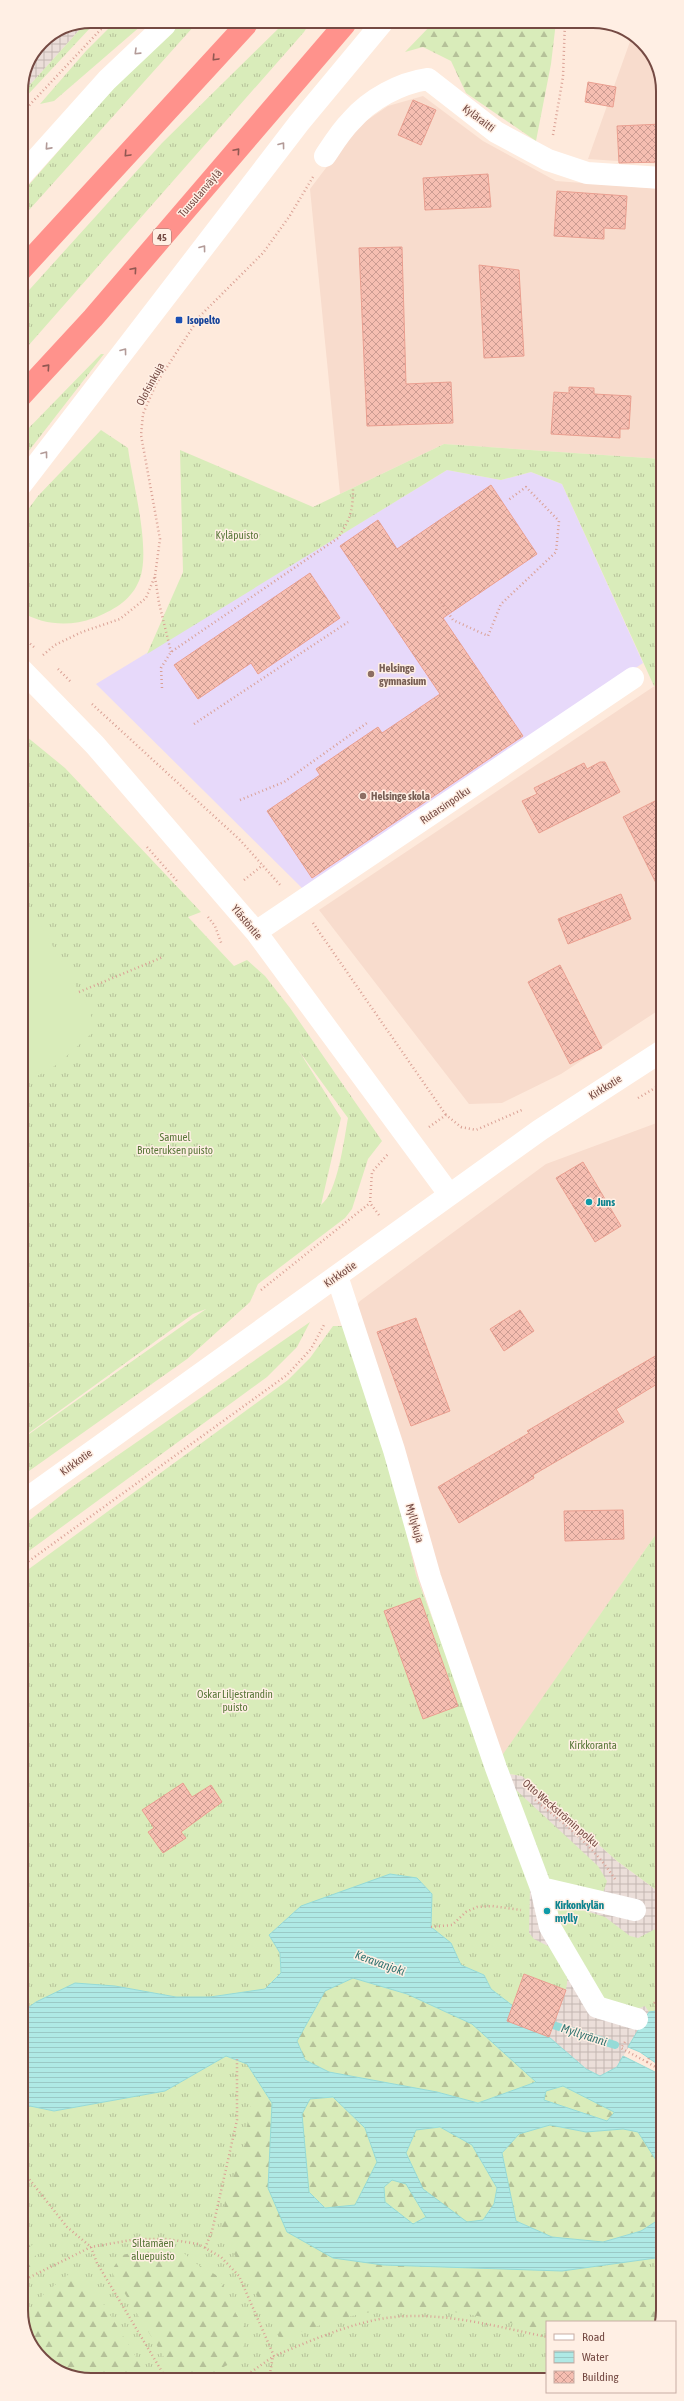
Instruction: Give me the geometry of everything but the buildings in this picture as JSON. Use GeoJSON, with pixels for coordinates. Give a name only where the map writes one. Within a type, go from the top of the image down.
{"type":"FeatureCollection","features":[{"type":"Feature","properties":{"kind":"highway"},"geometry":{"type":"LineString","coordinates":[[28,262],[242,28]]}},
{"type":"Feature","properties":{"kind":"highway","name":"Tuusulanväylä"},"geometry":{"type":"LineString","coordinates":[[28,388],[92,318],[342,28]]}},
{"type":"Feature","properties":{"kind":"highway"},"geometry":{"type":"LineString","coordinates":[[301,76],[354,28]]}},
{"type":"Feature","properties":{"kind":"street"},"geometry":{"type":"LineString","coordinates":[[28,168],[107,80],[162,28]]}},
{"type":"Feature","properties":{"kind":"street"},"geometry":{"type":"LineString","coordinates":[[28,476],[299,124],[378,28]]}},
{"type":"Feature","properties":{"kind":"street","name":"Kyläraitti"},"geometry":{"type":"LineString","coordinates":[[325,156],[351,120],[383,95],[413,81],[428,79],[496,132],[548,160],[587,172],[656,178]]}},
{"type":"Feature","properties":{"kind":"street","name":"Ylästöntie"},"geometry":{"type":"LineString","coordinates":[[28,676],[95,745],[256,932],[449,1194]]}},
{"type":"Feature","properties":{"kind":"street","name":"Rutarsinpolku"},"geometry":{"type":"LineString","coordinates":[[256,932],[634,678]]}},
{"type":"Feature","properties":{"kind":"street","name":"Kirkkotie"},"geometry":{"type":"LineString","coordinates":[[28,1498],[449,1194],[540,1130],[656,1055]]}},
{"type":"Feature","properties":{"kind":"street","name":"Myllykuja"},"geometry":{"type":"LineString","coordinates":[[337,1276],[394,1450],[430,1577],[496,1768],[541,1888],[550,1927],[598,2007],[638,2019]]}},
{"type":"Feature","properties":{"kind":"street"},"geometry":{"type":"LineString","coordinates":[[541,1888],[635,1910]]}},
{"type":"Feature","properties":{"kind":"path"},"geometry":{"type":"LineString","coordinates":[[28,107],[102,28]]}},
{"type":"Feature","properties":{"kind":"path"},"geometry":{"type":"LineString","coordinates":[[548,160],[563,77],[565,28]]}},
{"type":"Feature","properties":{"kind":"path","name":"Olofsinkuja"},"geometry":{"type":"LineString","coordinates":[[43,655],[55,644],[82,632],[120,619],[146,598],[155,576],[160,539],[141,435],[143,414],[156,384],[200,316],[263,253],[289,218],[325,156]]}},
{"type":"Feature","properties":{"kind":"path"},"geometry":{"type":"LineString","coordinates":[[439,600],[453,620],[488,636],[501,604],[556,552],[559,521],[526,486],[506,501]]}},
{"type":"Feature","properties":{"kind":"path"},"geometry":{"type":"LineString","coordinates":[[162,688],[162,668],[171,652],[338,538],[348,523],[353,509],[353,487]]}},
{"type":"Feature","properties":{"kind":"path"},"geometry":{"type":"LineString","coordinates":[[155,576],[159,603],[171,652]]}},
{"type":"Feature","properties":{"kind":"path"},"geometry":{"type":"LineString","coordinates":[[194,724],[348,622]]}},
{"type":"Feature","properties":{"kind":"path"},"geometry":{"type":"LineString","coordinates":[[28,642],[48,660]]}},
{"type":"Feature","properties":{"kind":"path"},"geometry":{"type":"LineString","coordinates":[[54,665],[74,686]]}},
{"type":"Feature","properties":{"kind":"path"},"geometry":{"type":"LineString","coordinates":[[90,702],[240,840],[298,904],[328,943],[446,1115]]}},
{"type":"Feature","properties":{"kind":"path"},"geometry":{"type":"LineString","coordinates":[[240,800],[284,782],[367,723]]}},
{"type":"Feature","properties":{"kind":"path"},"geometry":{"type":"LineString","coordinates":[[205,913],[215,926],[222,945]]}},
{"type":"Feature","properties":{"kind":"path"},"geometry":{"type":"LineString","coordinates":[[79,992],[163,957]]}},
{"type":"Feature","properties":{"kind":"path"},"geometry":{"type":"LineString","coordinates":[[261,1290],[370,1203]]}},
{"type":"Feature","properties":{"kind":"path","name":"Otto Weckströmin polku"},"geometry":{"type":"LineString","coordinates":[[531,1796],[566,1824],[602,1859],[635,1910]]}},
{"type":"Feature","properties":{"kind":"path"},"geometry":{"type":"LineString","coordinates":[[431,1926],[452,1925],[466,1912],[477,1907],[492,1906],[546,1913]]}},
{"type":"Feature","properties":{"kind":"path"},"geometry":{"type":"LineString","coordinates":[[205,2248],[212,2231],[237,2120],[237,2059]]}},
{"type":"Feature","properties":{"kind":"path"},"geometry":{"type":"LineString","coordinates":[[647,2062],[656,2067]]}},
{"type":"Feature","properties":{"kind":"path"},"geometry":{"type":"LineString","coordinates":[[28,2178],[67,2227],[91,2248],[97,2263],[163,2373]]}},
{"type":"Feature","properties":{"kind":"path"},"geometry":{"type":"LineString","coordinates":[[28,2278],[91,2248],[137,2239],[167,2239],[198,2244],[221,2257],[239,2276],[274,2356],[270,2373]]}},
{"type":"Feature","properties":{"kind":"path"},"geometry":{"type":"LineString","coordinates":[[251,2373],[274,2356],[342,2329],[381,2319],[418,2316],[465,2320],[546,2337]]}},
{"type":"Feature","properties":{"kind":"shaded area"},"geometry":{"type":"Polygon","coordinates":[[[80,29],[28,87],[33,67],[46,46],[67,33],[80,29]]]}},
{"type":"Feature","properties":{"kind":"shaded area"},"geometry":{"type":"Polygon","coordinates":[[[630,40],[648,59],[655,79],[656,164],[588,159],[630,40]]]}},
{"type":"Feature","properties":{"kind":"shaded area"},"geometry":{"type":"Polygon","coordinates":[[[423,96],[483,141],[556,181],[656,189],[656,459],[444,444],[340,494],[310,189],[357,127],[388,106],[423,96]]]}},
{"type":"Feature","properties":{"kind":"shaded area","name":"Helsinge gymnasium"},"geometry":{"type":"Polygon","coordinates":[[[447,470],[501,480],[531,472],[562,484],[643,663],[304,890],[96,684],[447,470]]]}},
{"type":"Feature","properties":{"kind":"shaded area"},"geometry":{"type":"Polygon","coordinates":[[[656,685],[656,1012],[561,1074],[502,1103],[469,1104],[319,910],[656,685]]]}},
{"type":"Feature","properties":{"kind":"shaded area"},"geometry":{"type":"Polygon","coordinates":[[[656,1123],[656,1534],[492,1771],[416,1575],[385,1436],[351,1332],[341,1326],[360,1301],[546,1164],[656,1123]]]}},
{"type":"Feature","properties":{"kind":"shaded area","name":"Kirkonkylän mylly"},"geometry":{"type":"Polygon","coordinates":[[[492,1771],[522,1776],[617,1861],[656,1890],[656,2011],[649,2012],[617,2067],[600,2076],[586,2069],[549,2037],[507,2021],[492,1771]]]}},
{"type":"Feature","properties":{"kind":"green space"},"geometry":{"type":"Polygon","coordinates":[[[90,28],[28,95],[28,87],[80,29],[90,28]]]}},
{"type":"Feature","properties":{"kind":"green space"},"geometry":{"type":"Polygon","coordinates":[[[109,28],[139,28],[54,101],[40,104],[86,51],[109,28]]]}},
{"type":"Feature","properties":{"kind":"green space"},"geometry":{"type":"Polygon","coordinates":[[[175,28],[192,28],[28,211],[28,186],[117,84],[175,28]]]}},
{"type":"Feature","properties":{"kind":"green space"},"geometry":{"type":"Polygon","coordinates":[[[279,28],[306,28],[28,346],[28,291],[162,143],[279,28]]]}},
{"type":"Feature","properties":{"kind":"green space"},"geometry":{"type":"Polygon","coordinates":[[[428,28],[555,28],[551,64],[536,141],[466,93],[451,61],[423,47],[405,52],[428,28]]]}},
{"type":"Feature","properties":{"kind":"green space"},"geometry":{"type":"Polygon","coordinates":[[[101,354],[104,354],[28,452],[28,429],[101,354]]]}},
{"type":"Feature","properties":{"kind":"green space"},"geometry":{"type":"Polygon","coordinates":[[[101,430],[128,448],[140,517],[143,555],[142,571],[138,583],[135,589],[120,605],[94,618],[75,623],[48,622],[28,615],[28,510],[38,496],[101,430]]]}},
{"type":"Feature","properties":{"kind":"green space","name":"Kyläpuisto"},"geometry":{"type":"Polygon","coordinates":[[[444,444],[656,459],[656,685],[654,686],[562,484],[531,472],[501,480],[447,470],[147,654],[183,572],[180,450],[313,507],[444,444]]]}},
{"type":"Feature","properties":{"kind":"green space","name":"Samuel Broteruksen puisto"},"geometry":{"type":"Polygon","coordinates":[[[28,738],[65,768],[201,912],[188,917],[234,966],[247,960],[265,976],[290,1008],[382,1141],[368,1159],[352,1209],[345,1218],[258,1284],[250,1302],[187,1359],[28,1472],[28,1435],[206,1309],[193,1314],[28,1434],[28,738]],[[299,1051],[341,1118],[321,1205],[332,1189],[342,1151],[348,1118],[299,1051]]]}},
{"type":"Feature","properties":{"kind":"green space"},"geometry":{"type":"Polygon","coordinates":[[[28,910],[41,926],[91,1012],[92,1033],[58,1064],[28,1082],[28,910]]]}},
{"type":"Feature","properties":{"kind":"green space"},"geometry":{"type":"Polygon","coordinates":[[[310,1322],[297,1347],[267,1377],[28,1552],[28,1521],[69,1489],[310,1322]]]}},
{"type":"Feature","properties":{"kind":"green space","name":"Oskar Liljestrandin puisto"},"geometry":{"type":"Polygon","coordinates":[[[333,1326],[341,1326],[351,1331],[385,1436],[416,1575],[466,1708],[492,1770],[656,1534],[656,1890],[617,1861],[522,1776],[492,1771],[530,1887],[529,1933],[534,1939],[560,1952],[568,1975],[566,1990],[525,1974],[513,2006],[491,1989],[484,1975],[461,1965],[451,1943],[431,1927],[432,1894],[417,1878],[301,1906],[269,1935],[280,1953],[281,1973],[266,1989],[210,1997],[176,1997],[115,1986],[36,2002],[28,2008],[28,1570],[288,1380],[310,1358],[333,1326]]]}},
{"type":"Feature","properties":{"kind":"green space"},"geometry":{"type":"Polygon","coordinates":[[[515,1789],[598,1866],[607,1881],[603,1893],[554,1886],[540,1873],[515,1789]]]}},
{"type":"Feature","properties":{"kind":"green space"},"geometry":{"type":"Polygon","coordinates":[[[557,1902],[605,1917],[630,1936],[638,1938],[656,1929],[656,2011],[649,2012],[645,2006],[637,2009],[597,1996],[577,1963],[563,1935],[555,1910],[557,1902]]]}},
{"type":"Feature","properties":{"kind":"green space"},"geometry":{"type":"Polygon","coordinates":[[[353,1978],[407,1994],[472,2024],[537,2082],[478,2103],[437,2092],[329,2072],[305,2060],[297,2041],[325,1991],[353,1978]]]}},
{"type":"Feature","properties":{"kind":"green space","name":"Siltamäen aluepuisto"},"geometry":{"type":"Polygon","coordinates":[[[226,2056],[247,2064],[562,2271],[656,2258],[656,2310],[654,2321],[546,2321],[546,2373],[87,2373],[75,2371],[59,2365],[49,2357],[36,2342],[29,2322],[28,2106],[54,2111],[165,2091],[226,2056]]]}},
{"type":"Feature","properties":{"kind":"green space"},"geometry":{"type":"Polygon","coordinates":[[[259,2083],[272,2103],[268,2188],[333,2258],[383,2265],[562,2271],[647,2260],[656,2306],[654,2321],[546,2321],[546,2332],[462,2313],[440,2310],[396,2309],[352,2316],[280,2338],[221,2230],[225,2201],[244,2147],[252,2093],[259,2083]]]}},
{"type":"Feature","properties":{"kind":"green space"},"geometry":{"type":"Polygon","coordinates":[[[563,2086],[615,2112],[607,2121],[544,2100],[546,2091],[563,2086]]]}},
{"type":"Feature","properties":{"kind":"green space"},"geometry":{"type":"Polygon","coordinates":[[[333,2097],[365,2128],[377,2163],[355,2205],[325,2208],[309,2192],[302,2114],[310,2099],[333,2097]]]}},
{"type":"Feature","properties":{"kind":"green space"},"geometry":{"type":"Polygon","coordinates":[[[550,2125],[586,2132],[623,2129],[638,2132],[656,2160],[656,2221],[641,2231],[603,2242],[552,2237],[516,2221],[502,2153],[519,2134],[550,2125]]]}},
{"type":"Feature","properties":{"kind":"green space"},"geometry":{"type":"Polygon","coordinates":[[[440,2127],[472,2145],[497,2188],[494,2204],[483,2220],[467,2222],[422,2189],[406,2153],[416,2130],[440,2127]]]}},
{"type":"Feature","properties":{"kind":"green space"},"geometry":{"type":"Polygon","coordinates":[[[392,2180],[406,2184],[427,2217],[413,2224],[385,2202],[384,2187],[392,2180]]]}},
{"type":"Feature","properties":{"kind":"green space"},"geometry":{"type":"Polygon","coordinates":[[[28,2241],[30,2241],[40,2268],[28,2272],[28,2241]]]}},
{"type":"Feature","properties":{"kind":"green space"},"geometry":{"type":"Polygon","coordinates":[[[178,2248],[195,2263],[216,2275],[227,2292],[236,2314],[246,2328],[245,2337],[243,2350],[240,2355],[232,2363],[217,2370],[217,2373],[174,2373],[111,2271],[122,2255],[149,2249],[178,2248]]]}},
{"type":"Feature","properties":{"kind":"green space"},"geometry":{"type":"Polygon","coordinates":[[[69,2274],[96,2292],[146,2373],[87,2373],[75,2371],[59,2365],[49,2357],[36,2342],[29,2322],[28,2311],[45,2293],[69,2274]]]}},
{"type":"Feature","properties":{"kind":"water","name":"Keravanjoki"},"geometry":{"type":"Polygon","coordinates":[[[390,1874],[417,1878],[432,1894],[431,1927],[451,1943],[461,1965],[484,1975],[491,1989],[513,2006],[507,2021],[549,2037],[586,2069],[600,2076],[617,2067],[623,2056],[656,2072],[656,2160],[638,2132],[623,2129],[586,2132],[550,2125],[519,2134],[502,2153],[516,2221],[552,2237],[603,2242],[641,2231],[656,2221],[656,2258],[562,2271],[383,2265],[333,2258],[287,2232],[268,2188],[272,2103],[247,2064],[226,2056],[165,2091],[54,2111],[28,2106],[28,2008],[36,2002],[75,1983],[115,1986],[176,1997],[210,1997],[265,1989],[281,1973],[280,1953],[269,1935],[301,1906],[390,1874]],[[353,1978],[325,1991],[297,2041],[305,2060],[329,2072],[437,2092],[478,2103],[536,2082],[472,2024],[407,1994],[353,1978]],[[563,2086],[546,2091],[544,2100],[607,2121],[614,2113],[614,2112],[563,2086]],[[333,2097],[310,2099],[302,2114],[309,2192],[325,2208],[355,2205],[377,2162],[365,2128],[333,2097]],[[440,2127],[416,2130],[406,2153],[423,2189],[467,2222],[483,2220],[494,2204],[497,2188],[472,2145],[440,2127]],[[392,2180],[384,2187],[385,2202],[413,2224],[426,2217],[406,2184],[392,2180]]]}},
{"type":"Feature","properties":{"kind":"water"},"geometry":{"type":"Polygon","coordinates":[[[656,2011],[656,2063],[640,2052],[628,2047],[649,2012],[656,2011]]]}},
{"type":"Feature","properties":{"kind":"waterway","name":"Myllyränni"},"geometry":{"type":"LineString","coordinates":[[553,2025],[615,2045]]}},
{"type":"Feature","properties":{"kind":"place","name":"Isopelto"},"geometry":{"type":"Point","coordinates":[179,320]}},
{"type":"Feature","properties":{"kind":"place","name":"Helsinge gymnasium"},"geometry":{"type":"Point","coordinates":[371,674]}},
{"type":"Feature","properties":{"kind":"place","name":"Helsinge skola"},"geometry":{"type":"Point","coordinates":[363,796]}},
{"type":"Feature","properties":{"kind":"place","name":"Juns"},"geometry":{"type":"Point","coordinates":[589,1202]}},
{"type":"Feature","properties":{"kind":"place","name":"Kirkonkylän mylly"},"geometry":{"type":"Point","coordinates":[547,1911]}},
{"type":"Feature","properties":{"kind":"park label","name":"Kirkkoranta"},"geometry":{"type":"Point","coordinates":[593,1745]}}]}
